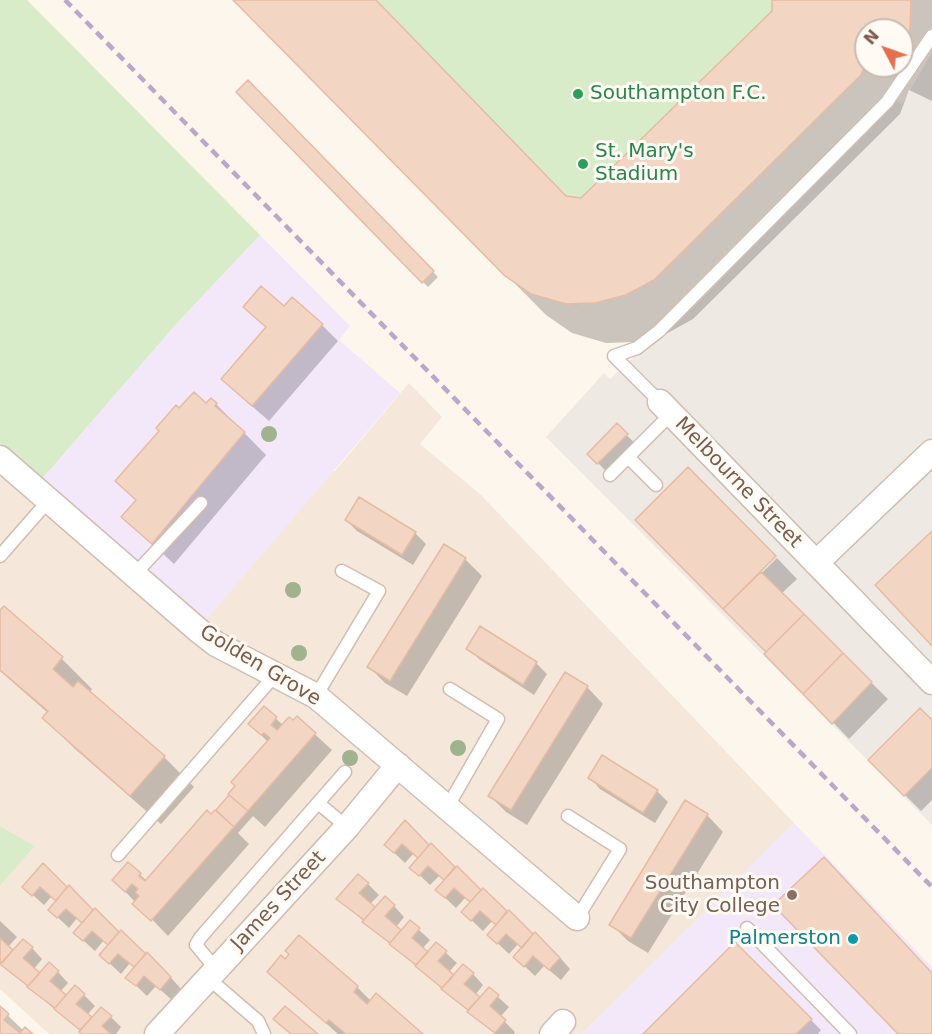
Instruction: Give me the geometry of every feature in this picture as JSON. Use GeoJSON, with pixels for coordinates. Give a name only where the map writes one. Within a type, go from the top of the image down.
{"type":"FeatureCollection","features":[{"type":"Feature","properties":{"kind":"street","name":"Melbourne Street"},"geometry":{"type":"LineString","coordinates":[[665,408],[932,682]]}},
{"type":"Feature","properties":{"kind":"street","name":"Melbourne Street"},"geometry":{"type":"LineString","coordinates":[[816,563],[932,452]]}},
{"type":"Feature","properties":{"kind":"street","name":"Golden Grove"},"geometry":{"type":"LineString","coordinates":[[0,458],[216,644],[316,696],[577,918]]}},
{"type":"Feature","properties":{"kind":"street","name":"James Street"},"geometry":{"type":"LineString","coordinates":[[157,1034],[346,827],[398,765]]}},
{"type":"Feature","properties":{"kind":"lane"},"geometry":{"type":"LineString","coordinates":[[610,475],[628,457],[665,408],[614,356],[637,348],[659,331],[858,132],[887,102],[932,36]]}},
{"type":"Feature","properties":{"kind":"lane"},"geometry":{"type":"LineString","coordinates":[[628,457],[656,484]]}},
{"type":"Feature","properties":{"kind":"lane"},"geometry":{"type":"LineString","coordinates":[[0,556],[49,500]]}},
{"type":"Feature","properties":{"kind":"lane"},"geometry":{"type":"LineString","coordinates":[[134,575],[201,503]]}},
{"type":"Feature","properties":{"kind":"lane"},"geometry":{"type":"LineString","coordinates":[[316,696],[379,591],[342,570]]}},
{"type":"Feature","properties":{"kind":"lane"},"geometry":{"type":"LineString","coordinates":[[118,855],[274,675]]}},
{"type":"Feature","properties":{"kind":"lane"},"geometry":{"type":"LineString","coordinates":[[448,806],[498,719],[450,689]]}},
{"type":"Feature","properties":{"kind":"lane"},"geometry":{"type":"LineString","coordinates":[[264,1034],[258,1021],[212,973],[196,945],[345,772]]}},
{"type":"Feature","properties":{"kind":"lane"},"geometry":{"type":"LineString","coordinates":[[318,803],[346,827]]}},
{"type":"Feature","properties":{"kind":"lane"},"geometry":{"type":"LineString","coordinates":[[568,816],[620,849],[577,918]]}},
{"type":"Feature","properties":{"kind":"lane"},"geometry":{"type":"LineString","coordinates":[[747,928],[850,1034]]}},
{"type":"Feature","properties":{"kind":"shaded area"},"geometry":{"type":"Polygon","coordinates":[[[932,52],[932,825],[546,437],[604,373],[610,379],[653,340],[895,100],[902,104],[932,52]]]}},
{"type":"Feature","properties":{"kind":"shaded area"},"geometry":{"type":"Polygon","coordinates":[[[260,235],[350,326],[339,340],[400,393],[207,619],[42,479],[177,323],[260,235]]]}},
{"type":"Feature","properties":{"kind":"shaded area"},"geometry":{"type":"Polygon","coordinates":[[[409,383],[442,417],[420,444],[481,495],[794,823],[582,1034],[49,1034],[0,989],[0,886],[35,846],[0,826],[0,443],[42,479],[335,471],[409,383]]]}},
{"type":"Feature","properties":{"kind":"shaded area","name":"Southampton City College"},"geometry":{"type":"Polygon","coordinates":[[[794,823],[932,967],[932,1034],[582,1034],[794,823]]]}},
{"type":"Feature","properties":{"kind":"green space"},"geometry":{"type":"Polygon","coordinates":[[[0,0],[27,0],[260,235],[177,323],[42,479],[0,443],[0,0]]]}},
{"type":"Feature","properties":{"kind":"green space","name":"St. Mary's Stadium"},"geometry":{"type":"Polygon","coordinates":[[[233,0],[911,0],[906,18],[854,18],[854,78],[858,78],[654,280],[614,298],[595,303],[578,304],[561,303],[543,297],[505,276],[233,0]]]}},
{"type":"Feature","properties":{"kind":"green space"},"geometry":{"type":"Polygon","coordinates":[[[0,826],[35,846],[0,886],[0,826]]]}},
{"type":"Feature","properties":{"kind":"building","name":"St. Mary's Stadium"},"geometry":{"type":"Polygon","coordinates":[[[233,0],[376,0],[566,196],[581,198],[772,11],[772,0],[911,0],[910,18],[854,18],[854,78],[858,78],[654,280],[626,295],[595,303],[566,304],[531,294],[505,276],[233,0]]]}},
{"type":"Feature","properties":{"kind":"building"},"geometry":{"type":"Polygon","coordinates":[[[248,80],[434,271],[422,283],[236,92],[248,80]]]}},
{"type":"Feature","properties":{"kind":"building"},"geometry":{"type":"Polygon","coordinates":[[[261,286],[284,306],[292,297],[323,324],[252,406],[221,379],[266,327],[243,307],[261,286]]]}},
{"type":"Feature","properties":{"kind":"building"},"geometry":{"type":"Polygon","coordinates":[[[194,392],[206,403],[211,398],[217,403],[215,406],[245,432],[152,544],[121,517],[136,500],[115,481],[159,431],[156,428],[176,405],[179,408],[194,392]]]}},
{"type":"Feature","properties":{"kind":"building"},"geometry":{"type":"Polygon","coordinates":[[[617,423],[628,434],[597,464],[587,454],[617,423]]]}},
{"type":"Feature","properties":{"kind":"building"},"geometry":{"type":"Polygon","coordinates":[[[688,467],[776,556],[723,609],[635,520],[688,467]]]}},
{"type":"Feature","properties":{"kind":"building"},"geometry":{"type":"Polygon","coordinates":[[[359,497],[416,532],[402,555],[345,520],[359,497]]]}},
{"type":"Feature","properties":{"kind":"building"},"geometry":{"type":"Polygon","coordinates":[[[932,531],[932,646],[875,585],[932,531]]]}},
{"type":"Feature","properties":{"kind":"building"},"geometry":{"type":"Polygon","coordinates":[[[444,544],[466,558],[390,681],[367,667],[444,544]]]}},
{"type":"Feature","properties":{"kind":"building"},"geometry":{"type":"Polygon","coordinates":[[[761,572],[804,614],[766,652],[723,609],[761,572]]]}},
{"type":"Feature","properties":{"kind":"building"},"geometry":{"type":"Polygon","coordinates":[[[4,606],[63,657],[53,669],[73,687],[78,681],[165,756],[130,796],[42,718],[48,711],[0,670],[0,610],[4,606]]]}},
{"type":"Feature","properties":{"kind":"building"},"geometry":{"type":"Polygon","coordinates":[[[804,614],[843,653],[803,694],[764,654],[804,614]]]}},
{"type":"Feature","properties":{"kind":"building"},"geometry":{"type":"Polygon","coordinates":[[[480,626],[537,662],[523,685],[466,649],[480,626]]]}},
{"type":"Feature","properties":{"kind":"building"},"geometry":{"type":"Polygon","coordinates":[[[843,653],[872,682],[832,724],[803,694],[843,653]]]}},
{"type":"Feature","properties":{"kind":"building"},"geometry":{"type":"Polygon","coordinates":[[[565,672],[588,686],[511,810],[488,796],[565,672]]]}},
{"type":"Feature","properties":{"kind":"building"},"geometry":{"type":"Polygon","coordinates":[[[264,706],[277,717],[271,725],[277,730],[289,717],[293,720],[297,716],[316,733],[248,811],[228,794],[235,786],[231,782],[270,738],[264,733],[261,735],[248,724],[264,706]]]}},
{"type":"Feature","properties":{"kind":"building"},"geometry":{"type":"Polygon","coordinates":[[[920,708],[932,720],[932,768],[904,796],[868,760],[920,708]]]}},
{"type":"Feature","properties":{"kind":"building"},"geometry":{"type":"Polygon","coordinates":[[[602,755],[658,790],[643,813],[588,778],[602,755]]]}},
{"type":"Feature","properties":{"kind":"building"},"geometry":{"type":"Polygon","coordinates":[[[229,795],[248,811],[234,827],[216,810],[229,795]]]}},
{"type":"Feature","properties":{"kind":"building"},"geometry":{"type":"Polygon","coordinates":[[[685,800],[708,814],[631,938],[609,925],[685,800]]]}},
{"type":"Feature","properties":{"kind":"building"},"geometry":{"type":"Polygon","coordinates":[[[207,810],[211,814],[215,810],[234,827],[151,921],[132,904],[139,896],[135,892],[138,889],[132,884],[125,892],[112,880],[128,862],[141,873],[139,876],[145,881],[207,810]]]}},
{"type":"Feature","properties":{"kind":"building"},"geometry":{"type":"Polygon","coordinates":[[[405,820],[429,845],[418,858],[402,844],[394,853],[384,845],[405,820]]]}},
{"type":"Feature","properties":{"kind":"building"},"geometry":{"type":"Polygon","coordinates":[[[431,843],[455,867],[444,880],[428,866],[419,876],[409,868],[431,843]]]}},
{"type":"Feature","properties":{"kind":"building","name":"Palmerston"},"geometry":{"type":"Polygon","coordinates":[[[824,857],[932,973],[932,1034],[898,1034],[773,905],[824,857]]]}},
{"type":"Feature","properties":{"kind":"building"},"geometry":{"type":"Polygon","coordinates":[[[43,863],[67,887],[56,901],[40,887],[32,896],[22,887],[43,863]]]}},
{"type":"Feature","properties":{"kind":"building"},"geometry":{"type":"Polygon","coordinates":[[[457,866],[481,890],[470,902],[454,888],[445,898],[435,890],[457,866]]]}},
{"type":"Feature","properties":{"kind":"building"},"geometry":{"type":"Polygon","coordinates":[[[358,874],[369,883],[359,893],[375,907],[364,920],[336,899],[358,874]]]}},
{"type":"Feature","properties":{"kind":"building"},"geometry":{"type":"Polygon","coordinates":[[[69,885],[93,910],[82,923],[66,909],[57,918],[48,910],[69,885]]]}},
{"type":"Feature","properties":{"kind":"building"},"geometry":{"type":"Polygon","coordinates":[[[483,888],[507,911],[496,925],[480,911],[471,921],[461,912],[483,888]]]}},
{"type":"Feature","properties":{"kind":"building"},"geometry":{"type":"Polygon","coordinates":[[[385,896],[395,905],[385,916],[401,930],[390,943],[362,922],[385,896]]]}},
{"type":"Feature","properties":{"kind":"building"},"geometry":{"type":"Polygon","coordinates":[[[95,908],[119,932],[108,945],[92,931],[83,941],[73,933],[95,908]]]}},
{"type":"Feature","properties":{"kind":"building"},"geometry":{"type":"Polygon","coordinates":[[[509,910],[533,934],[522,948],[506,934],[497,944],[487,935],[509,910]]]}},
{"type":"Feature","properties":{"kind":"building"},"geometry":{"type":"Polygon","coordinates":[[[410,920],[420,928],[412,938],[428,952],[416,965],[389,944],[410,920]]]}},
{"type":"Feature","properties":{"kind":"building"},"geometry":{"type":"Polygon","coordinates":[[[121,930],[146,954],[134,967],[118,954],[109,964],[99,955],[121,930]]]}},
{"type":"Feature","properties":{"kind":"building"},"geometry":{"type":"Polygon","coordinates":[[[535,932],[560,958],[549,970],[533,956],[524,967],[513,957],[535,932]]]}},
{"type":"Feature","properties":{"kind":"building"},"geometry":{"type":"Polygon","coordinates":[[[299,935],[358,986],[354,992],[367,1004],[376,993],[423,1034],[346,1034],[329,1020],[326,1023],[267,972],[281,955],[285,959],[289,954],[285,951],[299,935]]]}},
{"type":"Feature","properties":{"kind":"building"},"geometry":{"type":"Polygon","coordinates":[[[0,938],[13,950],[2,963],[0,961],[0,938]]]}},
{"type":"Feature","properties":{"kind":"building"},"geometry":{"type":"Polygon","coordinates":[[[23,939],[33,947],[23,958],[40,973],[28,986],[0,964],[23,939]]]}},
{"type":"Feature","properties":{"kind":"building"},"geometry":{"type":"Polygon","coordinates":[[[436,942],[447,951],[438,961],[454,975],[442,988],[415,966],[436,942]]]}},
{"type":"Feature","properties":{"kind":"building"},"geometry":{"type":"Polygon","coordinates":[[[735,942],[812,1019],[796,1034],[643,1034],[735,942]]]}},
{"type":"Feature","properties":{"kind":"building"},"geometry":{"type":"Polygon","coordinates":[[[147,952],[171,977],[160,990],[144,976],[136,986],[125,978],[147,952]]]}},
{"type":"Feature","properties":{"kind":"building"},"geometry":{"type":"Polygon","coordinates":[[[49,962],[59,971],[50,981],[66,995],[55,1008],[27,987],[49,962]]]}},
{"type":"Feature","properties":{"kind":"building"},"geometry":{"type":"Polygon","coordinates":[[[463,964],[474,973],[464,984],[480,997],[468,1010],[441,989],[463,964]]]}},
{"type":"Feature","properties":{"kind":"building"},"geometry":{"type":"Polygon","coordinates":[[[75,985],[85,994],[76,1004],[92,1017],[80,1030],[54,1009],[75,985]]]}},
{"type":"Feature","properties":{"kind":"building"},"geometry":{"type":"Polygon","coordinates":[[[489,987],[499,995],[490,1006],[506,1020],[495,1033],[467,1012],[489,987]]]}},
{"type":"Feature","properties":{"kind":"building"},"geometry":{"type":"Polygon","coordinates":[[[0,1006],[9,1014],[4,1020],[20,1033],[25,1027],[33,1034],[0,1034],[0,1006]]]}},
{"type":"Feature","properties":{"kind":"building"},"geometry":{"type":"Polygon","coordinates":[[[285,1006],[318,1034],[291,1034],[273,1019],[285,1006]]]}},
{"type":"Feature","properties":{"kind":"building"},"geometry":{"type":"Polygon","coordinates":[[[101,1007],[112,1016],[102,1026],[111,1034],[82,1034],[79,1032],[101,1007]]]}},
{"type":"Feature","properties":{"kind":"railway"},"geometry":{"type":"LineString","coordinates":[[65,0],[932,887]]}},
{"type":"Feature","properties":{"kind":"place","name":"Southampton F.C."},"geometry":{"type":"Point","coordinates":[578,94]}},
{"type":"Feature","properties":{"kind":"place","name":"St. Mary's Stadium"},"geometry":{"type":"Point","coordinates":[583,164]}},
{"type":"Feature","properties":{"kind":"place","name":"Southampton City College"},"geometry":{"type":"Point","coordinates":[792,895]}},
{"type":"Feature","properties":{"kind":"place","name":"Palmerston"},"geometry":{"type":"Point","coordinates":[853,939]}}]}
